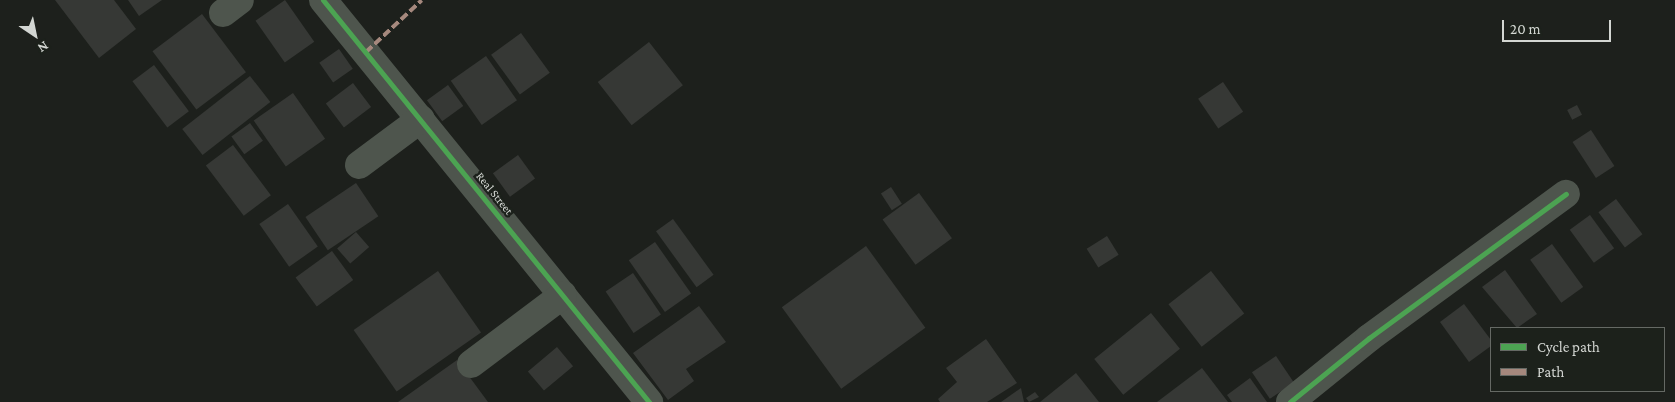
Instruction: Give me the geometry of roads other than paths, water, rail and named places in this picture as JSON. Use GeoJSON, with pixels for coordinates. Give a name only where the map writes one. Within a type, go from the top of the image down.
{"type":"FeatureCollection","features":[{"type":"Feature","properties":{"kind":"street","name":"Real Street"},"geometry":{"type":"LineString","coordinates":[[323,0],[563,295],[640,398]]}},
{"type":"Feature","properties":{"kind":"street"},"geometry":{"type":"LineString","coordinates":[[359,165],[421,119]]}},
{"type":"Feature","properties":{"kind":"street"},"geometry":{"type":"LineString","coordinates":[[1290,402],[1369,338],[1566,194]]}},
{"type":"Feature","properties":{"kind":"street"},"geometry":{"type":"LineString","coordinates":[[471,364],[563,295]]}}]}
